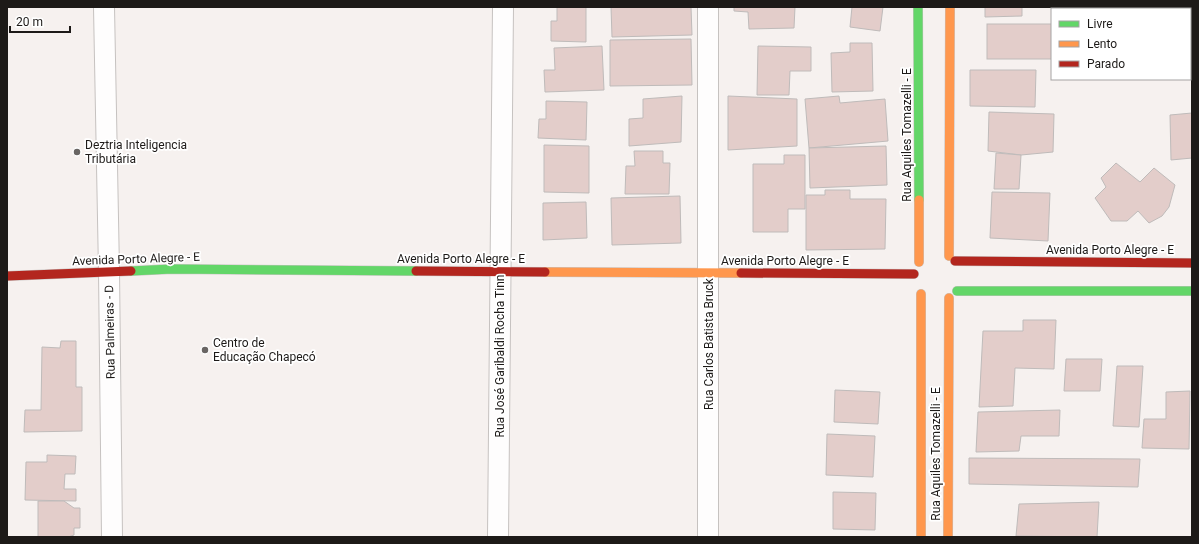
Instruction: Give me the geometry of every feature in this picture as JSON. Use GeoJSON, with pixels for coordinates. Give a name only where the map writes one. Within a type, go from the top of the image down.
{"type":"FeatureCollection","features":[{"type":"Feature","properties":{"kind":"street","name":"Rua Palmeiras - D"},"geometry":{"type":"LineString","coordinates":[[104,7],[112,537]]}},
{"type":"Feature","properties":{"kind":"street","name":"Rua José Garibaldi Rocha Tinn"},"geometry":{"type":"LineString","coordinates":[[498,537],[502,7]]}},
{"type":"Feature","properties":{"kind":"street","name":"Rua Carlos Batista Bruck"},"geometry":{"type":"LineString","coordinates":[[708,7],[708,537]]}},
{"type":"Feature","properties":{"kind":"street","name":"Rua Aquiles Tomazelli - E"},"geometry":{"type":"LineString","coordinates":[[918,7],[922,82],[919,262]]}},
{"type":"Feature","properties":{"kind":"street"},"geometry":{"type":"LineString","coordinates":[[950,7],[946,82],[952,258],[961,270]]}},
{"type":"Feature","properties":{"kind":"street","name":"Avenida Porto Alegre - E"},"geometry":{"type":"LineString","coordinates":[[938,253],[952,258],[1134,266],[1192,262]]}},
{"type":"Feature","properties":{"kind":"street"},"geometry":{"type":"LineString","coordinates":[[928,255],[919,262],[914,274],[915,285],[921,294],[929,300]]}},
{"type":"Feature","properties":{"kind":"street","name":"Avenida Porto Alegre - E"},"geometry":{"type":"LineString","coordinates":[[7,276],[172,268],[914,274]]}},
{"type":"Feature","properties":{"kind":"street"},"geometry":{"type":"LineString","coordinates":[[939,301],[949,298],[957,291],[961,281]]}},
{"type":"Feature","properties":{"kind":"street"},"geometry":{"type":"LineString","coordinates":[[957,291],[1135,287],[1192,291]]}},
{"type":"Feature","properties":{"kind":"street","name":"Rua Aquiles Tomazelli - E"},"geometry":{"type":"LineString","coordinates":[[921,294],[925,506],[921,537]]}},
{"type":"Feature","properties":{"kind":"street","name":"Rua Aquiles Tomazelli - E"},"geometry":{"type":"LineString","coordinates":[[948,537],[945,505],[949,298]]}},
{"type":"Feature","properties":{"kind":"building"},"geometry":{"type":"Polygon","coordinates":[[[557,7],[586,7],[586,42],[551,41],[551,21],[557,21],[557,7]]]}},
{"type":"Feature","properties":{"kind":"building"},"geometry":{"type":"Polygon","coordinates":[[[611,7],[691,7],[692,35],[612,37],[611,7]]]}},
{"type":"Feature","properties":{"kind":"building"},"geometry":{"type":"Polygon","coordinates":[[[734,7],[795,7],[794,28],[749,29],[748,12],[734,11],[734,7]]]}},
{"type":"Feature","properties":{"kind":"building"},"geometry":{"type":"Polygon","coordinates":[[[852,7],[883,7],[880,31],[850,27],[852,7]]]}},
{"type":"Feature","properties":{"kind":"building"},"geometry":{"type":"Polygon","coordinates":[[[985,7],[1022,7],[1022,16],[985,17],[985,7]]]}},
{"type":"Feature","properties":{"kind":"building"},"geometry":{"type":"Polygon","coordinates":[[[1097,7],[1148,7],[1148,8],[1097,7]]]}},
{"type":"Feature","properties":{"kind":"building"},"geometry":{"type":"Polygon","coordinates":[[[987,24],[1051,24],[1051,59],[987,59],[987,24]]]}},
{"type":"Feature","properties":{"kind":"building"},"geometry":{"type":"Polygon","coordinates":[[[1191,24],[1192,24],[1191,68],[1191,24]]]}},
{"type":"Feature","properties":{"kind":"building"},"geometry":{"type":"Polygon","coordinates":[[[691,39],[692,85],[610,86],[610,40],[691,39]]]}},
{"type":"Feature","properties":{"kind":"building"},"geometry":{"type":"Polygon","coordinates":[[[850,43],[872,43],[873,91],[832,92],[831,53],[850,52],[850,43]]]}},
{"type":"Feature","properties":{"kind":"building"},"geometry":{"type":"Polygon","coordinates":[[[602,46],[604,90],[545,92],[544,70],[555,70],[554,48],[602,46]]]}},
{"type":"Feature","properties":{"kind":"building"},"geometry":{"type":"Polygon","coordinates":[[[758,46],[811,47],[811,71],[790,71],[789,95],[757,95],[758,46]]]}},
{"type":"Feature","properties":{"kind":"building"},"geometry":{"type":"Polygon","coordinates":[[[970,70],[1036,70],[1035,107],[970,106],[970,70]]]}},
{"type":"Feature","properties":{"kind":"building"},"geometry":{"type":"Polygon","coordinates":[[[682,96],[681,142],[629,146],[629,119],[643,118],[643,99],[682,96]]]}},
{"type":"Feature","properties":{"kind":"building"},"geometry":{"type":"Polygon","coordinates":[[[728,96],[797,99],[797,146],[728,150],[728,96]]]}},
{"type":"Feature","properties":{"kind":"building"},"geometry":{"type":"Polygon","coordinates":[[[839,96],[840,103],[885,99],[888,141],[809,148],[805,99],[839,96]]]}},
{"type":"Feature","properties":{"kind":"building"},"geometry":{"type":"Polygon","coordinates":[[[546,101],[587,102],[586,140],[538,138],[539,119],[546,119],[546,101]]]}},
{"type":"Feature","properties":{"kind":"building"},"geometry":{"type":"Polygon","coordinates":[[[989,112],[1054,114],[1053,152],[1021,155],[988,151],[989,112]]]}},
{"type":"Feature","properties":{"kind":"building"},"geometry":{"type":"Polygon","coordinates":[[[1192,113],[1192,158],[1171,160],[1170,115],[1192,113]]]}},
{"type":"Feature","properties":{"kind":"building"},"geometry":{"type":"Polygon","coordinates":[[[544,145],[589,146],[589,193],[544,192],[544,145]]]}},
{"type":"Feature","properties":{"kind":"building"},"geometry":{"type":"Polygon","coordinates":[[[886,146],[887,185],[810,188],[809,148],[886,146]]]}},
{"type":"Feature","properties":{"kind":"building"},"geometry":{"type":"Polygon","coordinates":[[[634,151],[663,151],[663,163],[670,163],[669,194],[625,194],[626,166],[635,166],[634,151]]]}},
{"type":"Feature","properties":{"kind":"building"},"geometry":{"type":"Polygon","coordinates":[[[996,153],[1021,155],[1019,189],[994,189],[996,153]]]}},
{"type":"Feature","properties":{"kind":"building"},"geometry":{"type":"Polygon","coordinates":[[[784,155],[805,155],[805,209],[788,209],[788,232],[753,232],[753,164],[784,164],[784,155]]]}},
{"type":"Feature","properties":{"kind":"building"},"geometry":{"type":"Polygon","coordinates":[[[1116,163],[1140,182],[1154,168],[1175,185],[1169,207],[1162,216],[1149,223],[1138,211],[1127,221],[1111,221],[1095,198],[1106,187],[1101,178],[1116,163]]]}},
{"type":"Feature","properties":{"kind":"building"},"geometry":{"type":"Polygon","coordinates":[[[825,190],[850,190],[850,199],[886,199],[885,249],[806,250],[806,195],[825,195],[825,190]]]}},
{"type":"Feature","properties":{"kind":"building"},"geometry":{"type":"Polygon","coordinates":[[[992,192],[1050,193],[1048,241],[990,238],[992,192]]]}},
{"type":"Feature","properties":{"kind":"building"},"geometry":{"type":"Polygon","coordinates":[[[680,196],[681,243],[612,245],[611,198],[680,196]]]}},
{"type":"Feature","properties":{"kind":"building"},"geometry":{"type":"Polygon","coordinates":[[[586,202],[587,238],[543,240],[543,203],[586,202]]]}},
{"type":"Feature","properties":{"kind":"building"},"geometry":{"type":"Polygon","coordinates":[[[1023,320],[1056,320],[1054,369],[1015,368],[1013,406],[979,407],[983,331],[1023,331],[1023,320]]]}},
{"type":"Feature","properties":{"kind":"building"},"geometry":{"type":"Polygon","coordinates":[[[61,341],[76,341],[76,387],[82,387],[82,431],[24,432],[25,410],[41,410],[42,347],[60,348],[61,341]]]}},
{"type":"Feature","properties":{"kind":"building"},"geometry":{"type":"Polygon","coordinates":[[[1066,359],[1102,359],[1100,391],[1064,391],[1066,359]]]}},
{"type":"Feature","properties":{"kind":"building"},"geometry":{"type":"Polygon","coordinates":[[[1117,366],[1143,366],[1139,427],[1113,426],[1117,366]]]}},
{"type":"Feature","properties":{"kind":"building"},"geometry":{"type":"Polygon","coordinates":[[[835,390],[880,392],[878,424],[834,422],[835,390]]]}},
{"type":"Feature","properties":{"kind":"building"},"geometry":{"type":"Polygon","coordinates":[[[1190,391],[1189,449],[1142,448],[1144,419],[1166,419],[1166,392],[1190,391]]]}},
{"type":"Feature","properties":{"kind":"building"},"geometry":{"type":"Polygon","coordinates":[[[1060,410],[1059,436],[1021,436],[1019,451],[976,452],[978,412],[1060,410]]]}},
{"type":"Feature","properties":{"kind":"building"},"geometry":{"type":"Polygon","coordinates":[[[827,434],[875,436],[873,477],[826,475],[827,434]]]}},
{"type":"Feature","properties":{"kind":"building"},"geometry":{"type":"Polygon","coordinates":[[[47,455],[76,456],[75,474],[65,474],[64,489],[76,489],[76,501],[25,500],[26,462],[47,462],[47,455]]]}},
{"type":"Feature","properties":{"kind":"building"},"geometry":{"type":"Polygon","coordinates":[[[969,458],[1140,459],[1138,487],[969,484],[969,458]]]}},
{"type":"Feature","properties":{"kind":"building"},"geometry":{"type":"Polygon","coordinates":[[[833,492],[876,493],[875,530],[833,529],[833,492]]]}},
{"type":"Feature","properties":{"kind":"building"},"geometry":{"type":"Polygon","coordinates":[[[38,501],[64,501],[74,508],[80,508],[80,528],[74,528],[74,535],[68,537],[38,537],[38,501]]]}},
{"type":"Feature","properties":{"kind":"building"},"geometry":{"type":"Polygon","coordinates":[[[1099,502],[1097,537],[1016,536],[1019,504],[1099,502]]]}},
{"type":"Feature","properties":{"kind":"traffic: fast"},"geometry":{"type":"LineString","coordinates":[[918,7],[919,200]]}},
{"type":"Feature","properties":{"kind":"traffic: fast"},"geometry":{"type":"LineString","coordinates":[[131,271],[172,269],[416,271]]}},
{"type":"Feature","properties":{"kind":"traffic: fast"},"geometry":{"type":"LineString","coordinates":[[957,291],[1192,291]]}},
{"type":"Feature","properties":{"kind":"traffic: slow"},"geometry":{"type":"LineString","coordinates":[[949,256],[950,7]]}},
{"type":"Feature","properties":{"kind":"traffic: slow"},"geometry":{"type":"LineString","coordinates":[[919,200],[919,262]]}},
{"type":"Feature","properties":{"kind":"traffic: slow"},"geometry":{"type":"LineString","coordinates":[[545,272],[741,273]]}},
{"type":"Feature","properties":{"kind":"traffic: slow"},"geometry":{"type":"LineString","coordinates":[[921,294],[921,537]]}},
{"type":"Feature","properties":{"kind":"traffic: slow"},"geometry":{"type":"LineString","coordinates":[[948,537],[949,298]]}},
{"type":"Feature","properties":{"kind":"traffic: jam"},"geometry":{"type":"LineString","coordinates":[[955,261],[1192,263]]}},
{"type":"Feature","properties":{"kind":"traffic: jam"},"geometry":{"type":"LineString","coordinates":[[7,276],[131,271]]}},
{"type":"Feature","properties":{"kind":"traffic: jam"},"geometry":{"type":"LineString","coordinates":[[416,271],[545,272]]}},
{"type":"Feature","properties":{"kind":"traffic: jam"},"geometry":{"type":"LineString","coordinates":[[741,273],[914,274]]}},
{"type":"Feature","properties":{"kind":"place","name":"Deztria Inteligencia Tributária"},"geometry":{"type":"Point","coordinates":[77,152]}},
{"type":"Feature","properties":{"kind":"place","name":"Centro de Educação Chapecó"},"geometry":{"type":"Point","coordinates":[205,350]}}]}
